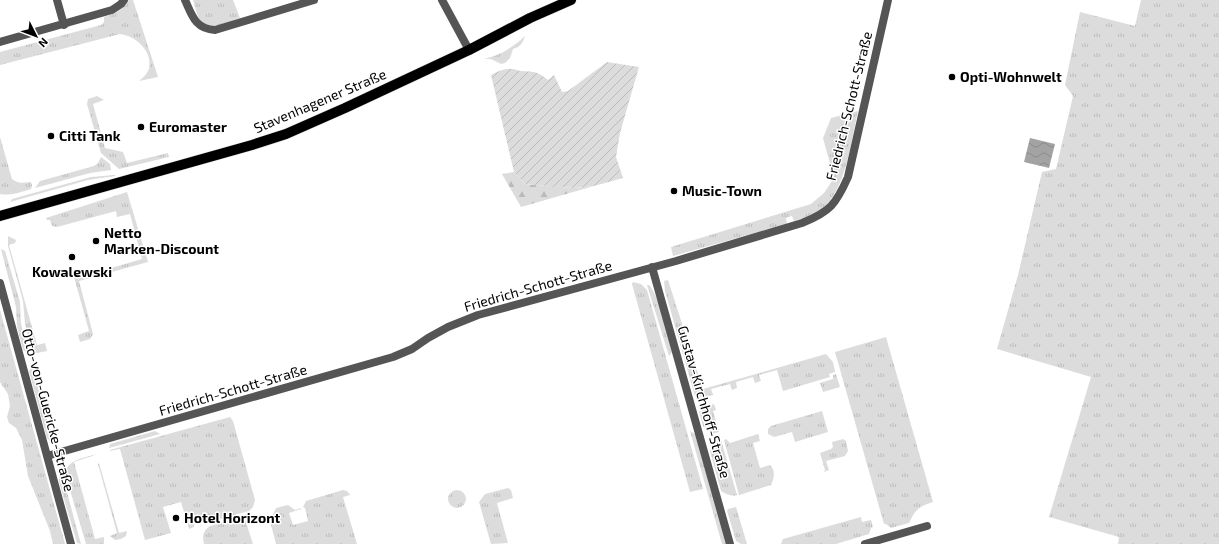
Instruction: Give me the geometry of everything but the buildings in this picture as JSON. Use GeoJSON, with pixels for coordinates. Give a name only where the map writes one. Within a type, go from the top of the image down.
{"type":"FeatureCollection","features":[{"type":"Feature","properties":{"kind":"main road","name":"Stavenhagener Straße"},"geometry":{"type":"LineString","coordinates":[[0,216],[252,145],[286,134],[469,50],[530,18],[571,0]]}},
{"type":"Feature","properties":{"kind":"street"},"geometry":{"type":"LineString","coordinates":[[57,0],[64,25]]}},
{"type":"Feature","properties":{"kind":"street"},"geometry":{"type":"LineString","coordinates":[[0,42],[64,25],[112,10],[124,0]]}},
{"type":"Feature","properties":{"kind":"street"},"geometry":{"type":"LineString","coordinates":[[185,0],[194,19],[206,30],[214,30],[314,0]]}},
{"type":"Feature","properties":{"kind":"street"},"geometry":{"type":"LineString","coordinates":[[442,0],[469,50]]}},
{"type":"Feature","properties":{"kind":"street","name":"Friedrich-Schott-Straße"},"geometry":{"type":"LineString","coordinates":[[47,456],[393,357],[412,349],[448,326],[478,315],[652,267],[819,217],[831,208],[840,195],[848,177],[888,0]]}},
{"type":"Feature","properties":{"kind":"street","name":"Gustav-Kirchhoff-Straße"},"geometry":{"type":"LineString","coordinates":[[652,267],[730,544]]}},
{"type":"Feature","properties":{"kind":"street","name":"Otto-von-Guericke-Straße"},"geometry":{"type":"LineString","coordinates":[[0,283],[71,544]]}},
{"type":"Feature","properties":{"kind":"street"},"geometry":{"type":"LineString","coordinates":[[865,544],[927,526]]}},
{"type":"Feature","properties":{"kind":"green space"},"geometry":{"type":"Polygon","coordinates":[[[129,0],[133,0],[158,77],[139,81],[145,76],[149,69],[150,62],[146,51],[137,41],[126,35],[120,34],[0,65],[0,52],[101,25],[104,22],[104,17],[118,11],[129,0]]]}},
{"type":"Feature","properties":{"kind":"green space"},"geometry":{"type":"Polygon","coordinates":[[[193,0],[233,0],[240,18],[225,24],[209,26],[198,17],[193,0]]]}},
{"type":"Feature","properties":{"kind":"green space"},"geometry":{"type":"Polygon","coordinates":[[[1141,0],[1219,0],[1219,544],[1118,544],[1119,537],[1049,517],[1091,377],[997,349],[1018,275],[1042,172],[1056,169],[1073,96],[1065,85],[1080,12],[1135,26],[1141,0]]]}},
{"type":"Feature","properties":{"kind":"green space"},"geometry":{"type":"Polygon","coordinates":[[[525,36],[520,46],[513,49],[510,58],[505,63],[501,64],[491,59],[484,59],[495,56],[506,50],[525,36]]]}},
{"type":"Feature","properties":{"kind":"green space"},"geometry":{"type":"Polygon","coordinates":[[[607,62],[639,67],[620,133],[616,157],[623,178],[594,186],[573,188],[525,184],[514,172],[491,75],[501,70],[513,69],[536,72],[548,80],[554,75],[562,92],[568,91],[607,62]]]}},
{"type":"Feature","properties":{"kind":"green space"},"geometry":{"type":"Polygon","coordinates":[[[97,96],[104,100],[93,104],[105,148],[123,152],[127,163],[168,153],[169,157],[119,169],[101,153],[87,104],[88,99],[97,96]]]}},
{"type":"Feature","properties":{"kind":"green space"},"geometry":{"type":"Polygon","coordinates":[[[858,111],[844,173],[834,196],[820,210],[794,221],[792,216],[786,218],[787,224],[673,256],[671,247],[811,204],[824,193],[834,178],[823,138],[831,118],[858,111]]]}},
{"type":"Feature","properties":{"kind":"green space"},"geometry":{"type":"Polygon","coordinates":[[[0,137],[12,179],[23,183],[31,182],[31,189],[12,194],[0,194],[0,137]]]}},
{"type":"Feature","properties":{"kind":"green space"},"geometry":{"type":"Polygon","coordinates":[[[101,157],[110,164],[111,170],[90,173],[35,188],[40,181],[94,166],[98,163],[101,157]]]}},
{"type":"Feature","properties":{"kind":"green space"},"geometry":{"type":"Polygon","coordinates":[[[514,172],[525,184],[573,188],[594,186],[521,207],[502,174],[514,172]]]}},
{"type":"Feature","properties":{"kind":"green space"},"geometry":{"type":"Polygon","coordinates":[[[115,175],[88,180],[10,202],[12,199],[91,177],[115,175]]]}},
{"type":"Feature","properties":{"kind":"green space"},"geometry":{"type":"Polygon","coordinates":[[[127,192],[148,262],[79,281],[93,334],[90,339],[80,342],[78,335],[89,331],[74,277],[77,276],[77,278],[142,259],[130,214],[117,217],[116,211],[57,227],[52,226],[50,220],[47,220],[46,218],[127,192]]]}},
{"type":"Feature","properties":{"kind":"green space"},"geometry":{"type":"Polygon","coordinates":[[[8,236],[16,240],[15,243],[9,245],[37,345],[45,343],[47,351],[37,353],[32,352],[25,324],[23,301],[8,246],[8,236]]]}},
{"type":"Feature","properties":{"kind":"green space"},"geometry":{"type":"Polygon","coordinates":[[[1,249],[5,251],[20,302],[21,323],[28,353],[23,350],[17,326],[16,307],[1,249]]]}},
{"type":"Feature","properties":{"kind":"green space"},"geometry":{"type":"Polygon","coordinates":[[[668,280],[703,389],[826,354],[833,362],[835,372],[829,374],[830,377],[783,391],[777,370],[759,375],[761,381],[755,383],[753,377],[736,382],[737,388],[732,390],[730,384],[711,389],[713,395],[701,397],[695,396],[665,291],[664,281],[668,280]]]}},
{"type":"Feature","properties":{"kind":"green space"},"geometry":{"type":"Polygon","coordinates":[[[633,282],[641,284],[647,290],[703,489],[690,492],[632,284],[633,282]]]}},
{"type":"Feature","properties":{"kind":"green space"},"geometry":{"type":"Polygon","coordinates":[[[647,285],[649,285],[653,291],[660,307],[672,352],[669,356],[647,285]]]}},
{"type":"Feature","properties":{"kind":"green space"},"geometry":{"type":"Polygon","coordinates":[[[0,310],[65,544],[53,544],[50,531],[28,476],[22,440],[16,428],[9,423],[7,417],[10,406],[8,394],[0,382],[0,310]]]}},
{"type":"Feature","properties":{"kind":"green space"},"geometry":{"type":"Polygon","coordinates":[[[886,337],[933,502],[918,509],[909,523],[891,528],[884,524],[835,352],[886,337]]]}},
{"type":"Feature","properties":{"kind":"green space"},"geometry":{"type":"Polygon","coordinates":[[[32,367],[54,444],[47,438],[29,371],[32,367]]]}},
{"type":"Feature","properties":{"kind":"green space"},"geometry":{"type":"Polygon","coordinates":[[[836,374],[840,387],[823,392],[820,383],[833,379],[833,375],[836,374]]]}},
{"type":"Feature","properties":{"kind":"green space"},"geometry":{"type":"Polygon","coordinates":[[[714,404],[716,410],[713,411],[719,432],[712,434],[703,426],[699,412],[705,407],[714,404]]]}},
{"type":"Feature","properties":{"kind":"green space"},"geometry":{"type":"Polygon","coordinates":[[[822,411],[828,432],[795,442],[792,432],[774,437],[768,434],[768,429],[771,426],[822,411]]]}},
{"type":"Feature","properties":{"kind":"green space"},"geometry":{"type":"Polygon","coordinates":[[[230,417],[233,421],[255,500],[253,507],[249,511],[205,523],[202,522],[194,524],[194,527],[189,529],[181,502],[163,507],[171,533],[145,540],[120,449],[110,450],[230,417]]]}},
{"type":"Feature","properties":{"kind":"green space"},"geometry":{"type":"Polygon","coordinates":[[[155,431],[160,434],[109,448],[110,444],[155,431]]]}},
{"type":"Feature","properties":{"kind":"green space"},"geometry":{"type":"Polygon","coordinates":[[[690,431],[695,434],[727,544],[722,544],[690,431]]]}},
{"type":"Feature","properties":{"kind":"green space"},"geometry":{"type":"Polygon","coordinates":[[[758,434],[760,441],[753,443],[760,468],[770,465],[774,472],[773,480],[771,485],[739,495],[724,440],[726,439],[730,443],[758,434]]]}},
{"type":"Feature","properties":{"kind":"green space"},"geometry":{"type":"Polygon","coordinates":[[[843,439],[846,441],[848,451],[845,456],[826,461],[829,470],[824,472],[825,470],[820,453],[831,449],[833,447],[832,442],[843,439]]]}},
{"type":"Feature","properties":{"kind":"green space"},"geometry":{"type":"Polygon","coordinates":[[[721,440],[737,495],[735,496],[721,491],[710,451],[715,442],[721,440]]]}},
{"type":"Feature","properties":{"kind":"green space"},"geometry":{"type":"Polygon","coordinates":[[[101,453],[74,462],[95,539],[104,537],[104,544],[86,544],[65,473],[70,464],[75,461],[101,453]]]}},
{"type":"Feature","properties":{"kind":"green space"},"geometry":{"type":"Polygon","coordinates":[[[99,463],[119,533],[127,531],[126,536],[121,539],[115,540],[110,536],[117,533],[98,464],[99,463]]]}},
{"type":"Feature","properties":{"kind":"green space"},"geometry":{"type":"Polygon","coordinates":[[[61,470],[81,544],[77,543],[59,482],[61,470]]]}},
{"type":"Feature","properties":{"kind":"green space"},"geometry":{"type":"Polygon","coordinates":[[[508,488],[511,490],[513,498],[497,503],[508,543],[491,544],[479,502],[485,494],[508,488]]]}},
{"type":"Feature","properties":{"kind":"green space"},"geometry":{"type":"Polygon","coordinates":[[[343,490],[347,491],[350,495],[343,497],[357,544],[276,544],[270,521],[276,508],[288,505],[295,510],[301,508],[289,513],[293,525],[308,521],[305,508],[303,507],[306,501],[343,490]]]}},
{"type":"Feature","properties":{"kind":"green space"},"geometry":{"type":"Polygon","coordinates":[[[457,490],[463,493],[466,499],[463,505],[457,508],[451,505],[448,499],[451,493],[457,490]]]}},
{"type":"Feature","properties":{"kind":"green space"},"geometry":{"type":"Polygon","coordinates":[[[736,507],[747,544],[741,544],[736,541],[727,511],[728,509],[736,507]]]}},
{"type":"Feature","properties":{"kind":"green space"},"geometry":{"type":"Polygon","coordinates":[[[244,516],[253,544],[204,544],[204,534],[210,526],[244,516]]]}},
{"type":"Feature","properties":{"kind":"green space"},"geometry":{"type":"Polygon","coordinates":[[[861,517],[862,522],[871,520],[873,527],[871,528],[869,534],[836,544],[781,544],[783,539],[861,517]]]}},
{"type":"Feature","properties":{"kind":"water"},"geometry":{"type":"Polygon","coordinates":[[[1030,138],[1055,144],[1049,168],[1024,162],[1030,138]]]}},
{"type":"Feature","properties":{"kind":"place","name":"Opti-Wohnwelt"},"geometry":{"type":"Point","coordinates":[952,77]}},
{"type":"Feature","properties":{"kind":"place","name":"Euromaster"},"geometry":{"type":"Point","coordinates":[141,127]}},
{"type":"Feature","properties":{"kind":"place","name":"Citti Tank"},"geometry":{"type":"Point","coordinates":[51,136]}},
{"type":"Feature","properties":{"kind":"place","name":"Music-Town"},"geometry":{"type":"Point","coordinates":[674,191]}},
{"type":"Feature","properties":{"kind":"place","name":"Netto Marken-Discount"},"geometry":{"type":"Point","coordinates":[96,241]}},
{"type":"Feature","properties":{"kind":"place","name":"Kowalewski"},"geometry":{"type":"Point","coordinates":[72,257]}},
{"type":"Feature","properties":{"kind":"place","name":"Hotel Horizont"},"geometry":{"type":"Point","coordinates":[176,518]}}]}
